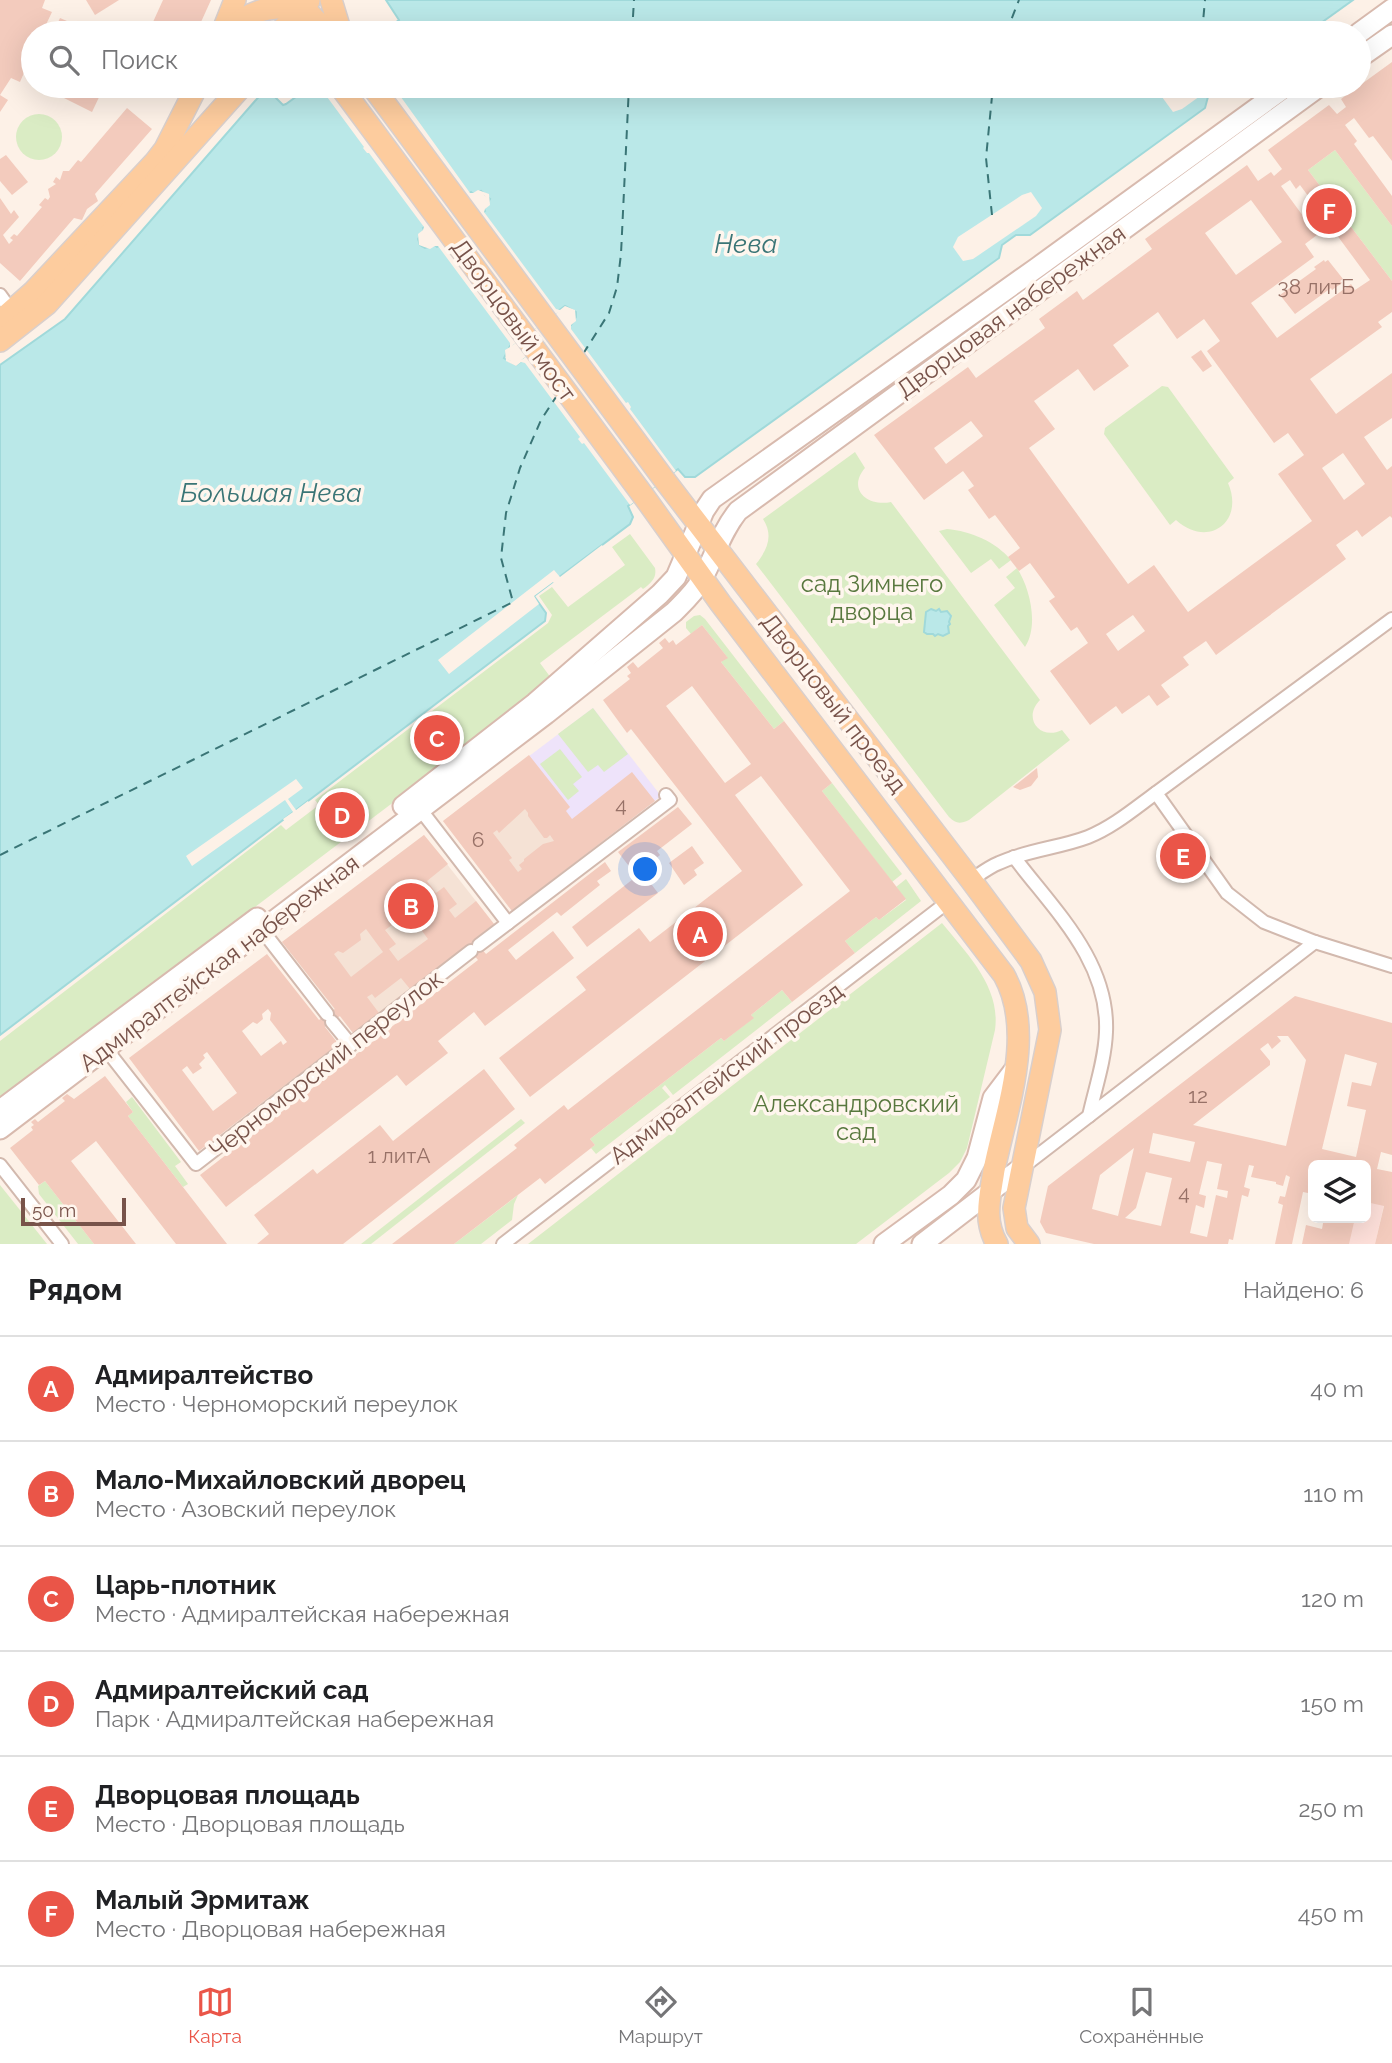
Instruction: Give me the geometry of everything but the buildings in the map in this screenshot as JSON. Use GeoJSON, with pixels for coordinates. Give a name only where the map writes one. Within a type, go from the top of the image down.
{"type":"FeatureCollection","features":[{"type":"Feature","properties":{"kind":"main road"},"geometry":{"type":"LineString","coordinates":[[227,21],[235,0]]}},
{"type":"Feature","properties":{"kind":"main road"},"geometry":{"type":"LineString","coordinates":[[331,0],[338,21]]}},
{"type":"Feature","properties":{"kind":"main road"},"geometry":{"type":"LineString","coordinates":[[241,21],[258,10],[305,2]]}},
{"type":"Feature","properties":{"kind":"main road"},"geometry":{"type":"LineString","coordinates":[[289,21],[305,2]]}},
{"type":"Feature","properties":{"kind":"main road"},"geometry":{"type":"LineString","coordinates":[[305,2],[310,21]]}},
{"type":"Feature","properties":{"kind":"main road"},"geometry":{"type":"LineString","coordinates":[[305,2],[319,21]]}},
{"type":"Feature","properties":{"kind":"main road"},"geometry":{"type":"LineString","coordinates":[[1371,24],[1392,9]]}},
{"type":"Feature","properties":{"kind":"main road"},"geometry":{"type":"LineString","coordinates":[[1371,50],[1392,35]]}},
{"type":"Feature","properties":{"kind":"main road"},"geometry":{"type":"LineString","coordinates":[[0,341],[9,313],[34,291],[155,162],[165,149],[191,98]]}},
{"type":"Feature","properties":{"kind":"main road"},"geometry":{"type":"LineString","coordinates":[[9,313],[47,304],[231,98]]}},
{"type":"Feature","properties":{"kind":"main road","name":"Дворцовый мост"},"geometry":{"type":"LineString","coordinates":[[349,98],[685,556]]}},
{"type":"Feature","properties":{"kind":"main road","name":"Дворцовый мост"},"geometry":{"type":"LineString","coordinates":[[381,98],[698,525]]}},
{"type":"Feature","properties":{"kind":"main road","name":"Дворцовая набережная"},"geometry":{"type":"LineString","coordinates":[[698,525],[712,499],[1270,98]]}},
{"type":"Feature","properties":{"kind":"main road","name":"Дворцовая набережная"},"geometry":{"type":"LineString","coordinates":[[716,548],[729,522],[738,511],[1304,98]]}},
{"type":"Feature","properties":{"kind":"main road","name":"Дворцовый проезд"},"geometry":{"type":"LineString","coordinates":[[698,525],[1031,961],[1045,992],[1050,1030],[1021,1168],[1014,1216],[1018,1231],[1029,1244]]}},
{"type":"Feature","properties":{"kind":"main road","name":"Адмиралтейская набережная"},"geometry":{"type":"LineString","coordinates":[[0,1110],[535,704],[676,577],[698,525]]}},
{"type":"Feature","properties":{"kind":"main road","name":"Адмиралтейская набережная"},"geometry":{"type":"LineString","coordinates":[[0,1129],[674,612],[691,596],[703,579],[716,548]]}},
{"type":"Feature","properties":{"kind":"main road","name":"Дворцовый проезд"},"geometry":{"type":"LineString","coordinates":[[685,556],[999,967],[1013,993],[1018,1021],[1015,1069],[988,1219],[997,1244]]}},
{"type":"Feature","properties":{"kind":"main road"},"geometry":{"type":"LineString","coordinates":[[884,1244],[951,1195],[965,1180],[977,1158],[993,1098],[1015,1069]]}},
{"type":"Feature","properties":{"kind":"main road"},"geometry":{"type":"LineString","coordinates":[[922,1244],[1021,1168]]}},
{"type":"Feature","properties":{"kind":"street"},"geometry":{"type":"LineString","coordinates":[[342,0],[342,21]]}},
{"type":"Feature","properties":{"kind":"street"},"geometry":{"type":"LineString","coordinates":[[971,880],[998,863],[1070,844],[1112,826],[1392,619]]}},
{"type":"Feature","properties":{"kind":"street"},"geometry":{"type":"LineString","coordinates":[[1156,793],[1227,893],[1264,922],[1315,943],[1392,966]]}},
{"type":"Feature","properties":{"kind":"street","name":"Черноморский переулок"},"geometry":{"type":"LineString","coordinates":[[106,1049],[196,1164],[670,800],[666,795]]}},
{"type":"Feature","properties":{"kind":"street"},"geometry":{"type":"LineString","coordinates":[[420,809],[508,923]]}},
{"type":"Feature","properties":{"kind":"street"},"geometry":{"type":"LineString","coordinates":[[1014,857],[1084,947],[1098,978],[1104,1000],[1106,1030],[1089,1116]]}},
{"type":"Feature","properties":{"kind":"street","name":"Адмиралтейский проезд"},"geometry":{"type":"LineString","coordinates":[[503,1244],[949,901]]}},
{"type":"Feature","properties":{"kind":"street"},"geometry":{"type":"LineString","coordinates":[[262,930],[351,1045]]}},
{"type":"Feature","properties":{"kind":"street"},"geometry":{"type":"LineString","coordinates":[[1021,1168],[1315,943]]}},
{"type":"Feature","properties":{"kind":"street"},"geometry":{"type":"LineString","coordinates":[[0,1164],[62,1244]]}},
{"type":"Feature","properties":{"kind":"shaded area"},"geometry":{"type":"Polygon","coordinates":[[[593,708],[661,796],[580,858],[512,769],[593,708]]]}},
{"type":"Feature","properties":{"kind":"shaded area"},"geometry":{"type":"Polygon","coordinates":[[[512,769],[580,858],[512,911],[443,821],[512,769]]]}},
{"type":"Feature","properties":{"kind":"shaded area"},"geometry":{"type":"Polygon","coordinates":[[[424,835],[494,924],[353,1033],[282,942],[424,835]]]}},
{"type":"Feature","properties":{"kind":"shaded area"},"geometry":{"type":"Polygon","coordinates":[[[1371,1183],[1388,1187],[1375,1244],[1334,1244],[1339,1223],[1371,1223],[1371,1183]]]}},
{"type":"Feature","properties":{"kind":"green space"},"geometry":{"type":"Polygon","coordinates":[[[39,114],[55,121],[62,137],[55,153],[39,160],[23,153],[16,137],[23,121],[39,114]]]}},
{"type":"Feature","properties":{"kind":"green space"},"geometry":{"type":"Polygon","coordinates":[[[1335,150],[1392,226],[1392,281],[1308,170],[1335,150]]]}},
{"type":"Feature","properties":{"kind":"green space"},"geometry":{"type":"Polygon","coordinates":[[[1162,386],[1168,387],[1234,478],[1228,483],[1232,509],[1220,527],[1211,531],[1200,532],[1176,520],[1170,525],[1104,434],[1105,428],[1162,386]]]}},
{"type":"Feature","properties":{"kind":"green space","name":"сад Зимнего дворца"},"geometry":{"type":"Polygon","coordinates":[[[855,452],[865,468],[858,483],[862,495],[874,502],[891,502],[1040,700],[1033,714],[1036,726],[1047,732],[1062,730],[1070,740],[963,822],[956,822],[949,817],[756,564],[769,537],[763,519],[855,452]]]}},
{"type":"Feature","properties":{"kind":"green space"},"geometry":{"type":"Polygon","coordinates":[[[947,529],[982,538],[1011,560],[999,569],[991,559],[971,573],[939,531],[947,529]]]}},
{"type":"Feature","properties":{"kind":"green space"},"geometry":{"type":"Polygon","coordinates":[[[630,534],[655,568],[654,577],[643,589],[641,587],[540,663],[551,678],[551,683],[0,1100],[0,1041],[281,825],[286,830],[319,805],[315,800],[548,623],[552,615],[539,596],[552,587],[568,607],[625,565],[612,547],[630,534]]]}},
{"type":"Feature","properties":{"kind":"green space"},"geometry":{"type":"Polygon","coordinates":[[[1017,568],[1026,586],[1031,607],[1031,629],[1025,647],[994,605],[1015,588],[1006,577],[1017,568]]]}},
{"type":"Feature","properties":{"kind":"green space"},"geometry":{"type":"Polygon","coordinates":[[[700,615],[784,721],[774,729],[721,662],[727,657],[702,625],[691,634],[686,628],[686,622],[700,615]]]}},
{"type":"Feature","properties":{"kind":"green space"},"geometry":{"type":"Polygon","coordinates":[[[593,708],[628,754],[604,772],[598,765],[588,772],[558,734],[593,708]]]}},
{"type":"Feature","properties":{"kind":"green space"},"geometry":{"type":"Polygon","coordinates":[[[560,749],[582,777],[573,784],[579,791],[568,800],[540,764],[560,749]]]}},
{"type":"Feature","properties":{"kind":"green space"},"geometry":{"type":"Polygon","coordinates":[[[832,783],[902,874],[892,882],[822,791],[832,783]]]}},
{"type":"Feature","properties":{"kind":"green space"},"geometry":{"type":"Polygon","coordinates":[[[906,879],[921,901],[855,953],[845,941],[876,917],[879,920],[906,900],[896,887],[906,879]]]}},
{"type":"Feature","properties":{"kind":"green space","name":"Александровский сад"},"geometry":{"type":"Polygon","coordinates":[[[942,923],[980,972],[993,1000],[995,1014],[995,1030],[967,1148],[960,1162],[949,1173],[856,1244],[528,1244],[942,923]]]}},
{"type":"Feature","properties":{"kind":"green space"},"geometry":{"type":"Polygon","coordinates":[[[782,990],[792,1002],[673,1095],[665,1085],[662,1088],[670,1097],[596,1154],[591,1148],[595,1145],[590,1139],[721,1038],[724,1041],[782,990]]]}},
{"type":"Feature","properties":{"kind":"green space"},"geometry":{"type":"Polygon","coordinates":[[[132,1097],[181,1162],[175,1166],[188,1184],[183,1187],[128,1116],[133,1112],[126,1102],[132,1097]]]}},
{"type":"Feature","properties":{"kind":"green space"},"geometry":{"type":"Polygon","coordinates":[[[521,1119],[525,1123],[371,1244],[361,1244],[521,1119]]]}},
{"type":"Feature","properties":{"kind":"green space"},"geometry":{"type":"Polygon","coordinates":[[[45,1181],[94,1244],[78,1244],[39,1194],[38,1186],[45,1181]]]}},
{"type":"Feature","properties":{"kind":"green space"},"geometry":{"type":"Polygon","coordinates":[[[0,1185],[47,1244],[0,1244],[0,1185]]]}},
{"type":"Feature","properties":{"kind":"green space"},"geometry":{"type":"Polygon","coordinates":[[[518,1195],[512,1220],[481,1244],[454,1244],[518,1195]]]}},
{"type":"Feature","properties":{"kind":"water"},"geometry":{"type":"Polygon","coordinates":[[[386,0],[1353,0],[1324,21],[399,20],[386,0]]]}},
{"type":"Feature","properties":{"kind":"water","name":"Большая Нева"},"geometry":{"type":"Polygon","coordinates":[[[258,98],[276,98],[283,105],[294,98],[1208,98],[1205,108],[1030,235],[1016,235],[1002,245],[999,258],[695,477],[685,477],[678,469],[628,506],[633,517],[630,524],[534,596],[546,613],[545,621],[0,1035],[0,365],[65,319],[258,98]],[[481,191],[473,194],[471,192],[423,228],[418,239],[420,245],[425,248],[435,245],[437,247],[485,211],[490,199],[481,191]],[[565,306],[510,346],[504,358],[516,365],[571,325],[576,312],[565,306]]]}},
{"type":"Feature","properties":{"kind":"water"},"geometry":{"type":"Polygon","coordinates":[[[931,609],[947,611],[951,616],[949,633],[935,636],[924,632],[926,612],[931,609]]]}},
{"type":"Feature","properties":{"kind":"pier"},"geometry":{"type":"Polygon","coordinates":[[[328,98],[402,98],[470,193],[478,190],[489,194],[490,205],[484,212],[556,309],[560,310],[565,306],[575,310],[576,321],[571,325],[571,329],[626,403],[628,402],[630,409],[676,471],[630,505],[584,443],[578,439],[580,437],[525,363],[521,362],[516,366],[506,361],[505,350],[510,347],[510,343],[438,246],[430,249],[419,245],[418,234],[424,227],[328,98]],[[484,195],[471,197],[427,229],[423,244],[437,242],[481,210],[487,199],[484,195]],[[557,313],[513,345],[509,360],[523,359],[567,326],[573,313],[557,313]]]}},
{"type":"Feature","properties":{"kind":"pier"},"geometry":{"type":"Polygon","coordinates":[[[1163,98],[1197,98],[1182,109],[1173,112],[1163,98]]]}},
{"type":"Feature","properties":{"kind":"pier"},"geometry":{"type":"Polygon","coordinates":[[[1031,192],[1042,208],[1036,216],[973,259],[963,261],[953,247],[958,237],[1022,195],[1031,192]]]}},
{"type":"Feature","properties":{"kind":"pier"},"geometry":{"type":"Polygon","coordinates":[[[602,545],[604,548],[534,596],[539,604],[449,674],[438,660],[554,570],[560,577],[602,545]]]}},
{"type":"Feature","properties":{"kind":"pier"},"geometry":{"type":"Polygon","coordinates":[[[296,779],[303,788],[288,799],[296,810],[308,801],[310,804],[285,822],[283,819],[293,812],[285,800],[192,866],[186,856],[296,779]]]}},
{"type":"Feature","properties":{"kind":"ferry route"},"geometry":{"type":"LineString","coordinates":[[633,21],[634,0]]}},
{"type":"Feature","properties":{"kind":"ferry route"},"geometry":{"type":"LineString","coordinates":[[1011,21],[1019,0]]}},
{"type":"Feature","properties":{"kind":"ferry route"},"geometry":{"type":"LineString","coordinates":[[1203,21],[1205,0]]}},
{"type":"Feature","properties":{"kind":"ferry route"},"geometry":{"type":"LineString","coordinates":[[583,354],[609,313],[617,287],[628,98]]}},
{"type":"Feature","properties":{"kind":"ferry route"},"geometry":{"type":"LineString","coordinates":[[992,98],[986,158],[992,215]]}},
{"type":"Feature","properties":{"kind":"ferry route"},"geometry":{"type":"LineString","coordinates":[[0,855],[513,602],[501,558],[506,513],[520,468],[541,420],[556,397]]}},
{"type":"Feature","properties":{"kind":"place","name":"Малый Эрмитаж"},"geometry":{"type":"Point","coordinates":[1329,211]}},
{"type":"Feature","properties":{"kind":"place","name":"Царь-плотник"},"geometry":{"type":"Point","coordinates":[437,738]}},
{"type":"Feature","properties":{"kind":"place","name":"Адмиралтейский сад"},"geometry":{"type":"Point","coordinates":[342,815]}},
{"type":"Feature","properties":{"kind":"place","name":"Дворцовая площадь"},"geometry":{"type":"Point","coordinates":[1183,856]}},
{"type":"Feature","properties":{"kind":"place","name":"Мало-Михайловский дворец"},"geometry":{"type":"Point","coordinates":[411,906]}},
{"type":"Feature","properties":{"kind":"place","name":"Адмиралтейство"},"geometry":{"type":"Point","coordinates":[700,934]}},
{"type":"Feature","properties":{"kind":"water label","name":"Нева"},"geometry":{"type":"Point","coordinates":[746,244]}}]}
